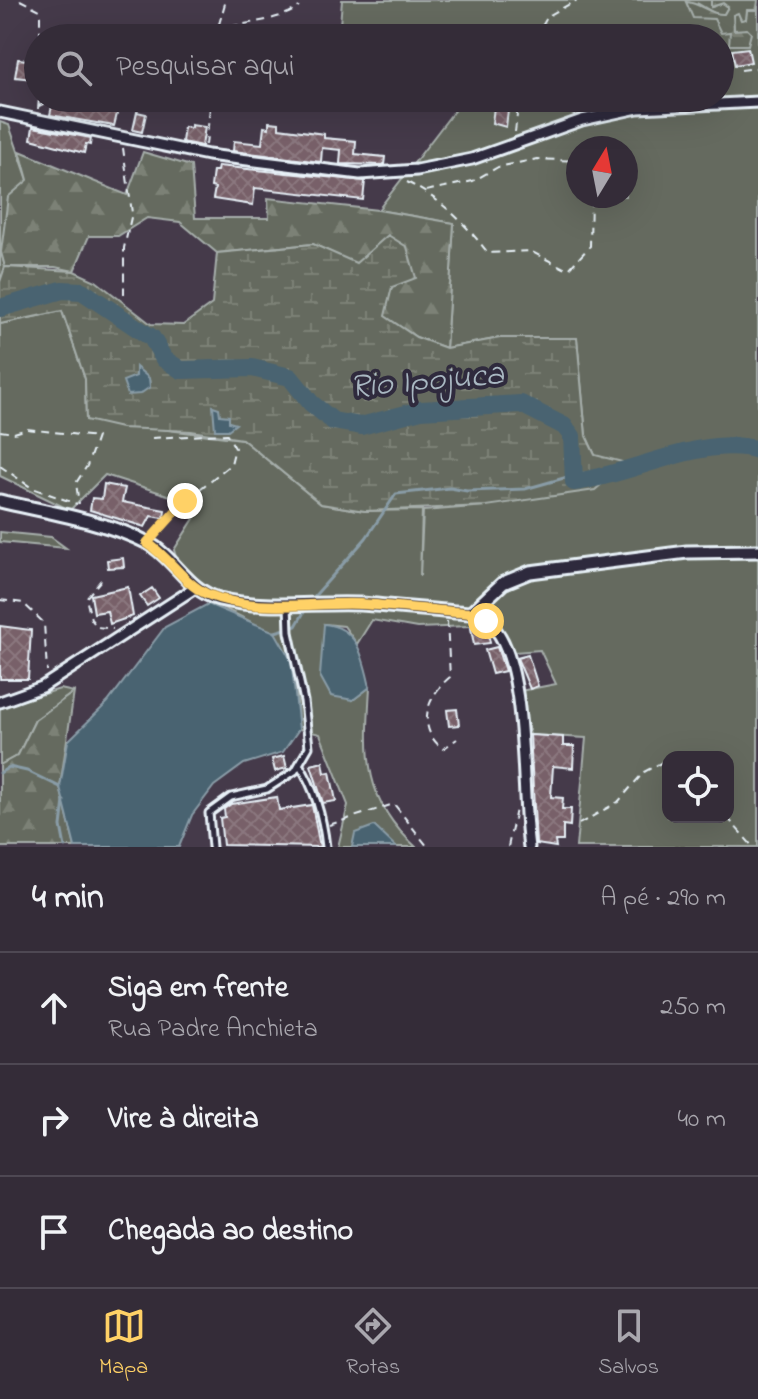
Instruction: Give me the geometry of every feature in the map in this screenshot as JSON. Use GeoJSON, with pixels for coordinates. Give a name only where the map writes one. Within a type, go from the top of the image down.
{"type":"FeatureCollection","features":[{"type":"Feature","properties":{"kind":"street"},"geometry":{"type":"LineString","coordinates":[[734,103],[758,102]]}},
{"type":"Feature","properties":{"kind":"street"},"geometry":{"type":"LineString","coordinates":[[0,112],[204,154],[302,169],[392,174],[472,159],[582,120],[619,112]]}},
{"type":"Feature","properties":{"kind":"street"},"geometry":{"type":"LineString","coordinates":[[0,501],[69,517],[147,543],[170,560],[195,588],[220,599],[295,605],[361,604],[471,613],[498,631],[508,662],[524,748],[524,804],[529,847]]}},
{"type":"Feature","properties":{"kind":"street"},"geometry":{"type":"LineString","coordinates":[[471,613],[503,583],[530,572],[687,552],[758,551]]}},
{"type":"Feature","properties":{"kind":"street"},"geometry":{"type":"LineString","coordinates":[[0,702],[47,684],[195,588]]}},
{"type":"Feature","properties":{"kind":"lane"},"geometry":{"type":"LineString","coordinates":[[212,847],[209,813],[231,797],[267,789],[295,771],[309,747],[297,660],[289,632],[295,605]]}},
{"type":"Feature","properties":{"kind":"lane"},"geometry":{"type":"LineString","coordinates":[[299,764],[309,780],[324,827],[326,847]]}},
{"type":"Feature","properties":{"kind":"path"},"geometry":{"type":"LineString","coordinates":[[20,0],[40,10],[40,24]]}},
{"type":"Feature","properties":{"kind":"path"},"geometry":{"type":"LineString","coordinates":[[219,24],[226,0]]}},
{"type":"Feature","properties":{"kind":"path"},"geometry":{"type":"LineString","coordinates":[[543,24],[548,16],[577,0]]}},
{"type":"Feature","properties":{"kind":"path"},"geometry":{"type":"LineString","coordinates":[[237,24],[253,19],[283,18],[299,7]]}},
{"type":"Feature","properties":{"kind":"path"},"geometry":{"type":"LineString","coordinates":[[741,70],[758,68]]}},
{"type":"Feature","properties":{"kind":"path"},"geometry":{"type":"LineString","coordinates":[[37,119],[38,112]]}},
{"type":"Feature","properties":{"kind":"path"},"geometry":{"type":"LineString","coordinates":[[204,154],[209,112]]}},
{"type":"Feature","properties":{"kind":"path"},"geometry":{"type":"LineString","coordinates":[[514,145],[518,112]]}},
{"type":"Feature","properties":{"kind":"path"},"geometry":{"type":"LineString","coordinates":[[120,136],[132,213],[124,248],[124,294]]}},
{"type":"Feature","properties":{"kind":"path"},"geometry":{"type":"LineString","coordinates":[[425,191],[473,181],[498,167],[537,159],[566,160]]}},
{"type":"Feature","properties":{"kind":"path"},"geometry":{"type":"LineString","coordinates":[[392,174],[425,191],[463,221],[488,253],[530,251],[568,270],[590,246],[591,208]]}},
{"type":"Feature","properties":{"kind":"path"},"geometry":{"type":"LineString","coordinates":[[0,431],[14,433],[27,429],[97,437],[76,483],[79,504],[32,488],[0,466]]}},
{"type":"Feature","properties":{"kind":"path"},"geometry":{"type":"LineString","coordinates":[[147,543],[185,501],[213,483],[231,464],[235,448],[227,434],[152,438]]}},
{"type":"Feature","properties":{"kind":"path"},"geometry":{"type":"LineString","coordinates":[[101,580],[86,598],[91,619],[97,627],[130,632]]}},
{"type":"Feature","properties":{"kind":"path"},"geometry":{"type":"LineString","coordinates":[[0,600],[23,603],[44,623],[47,684]]}},
{"type":"Feature","properties":{"kind":"path"},"geometry":{"type":"LineString","coordinates":[[447,612],[450,677],[434,690],[428,705],[426,727],[430,739],[443,749],[457,739]]}},
{"type":"Feature","properties":{"kind":"path"},"geometry":{"type":"LineString","coordinates":[[579,824],[618,802],[644,772],[662,762]]}},
{"type":"Feature","properties":{"kind":"path"},"geometry":{"type":"LineString","coordinates":[[324,827],[394,804],[428,847]]}},
{"type":"Feature","properties":{"kind":"path"},"geometry":{"type":"LineString","coordinates":[[508,847],[514,809],[524,804]]}},
{"type":"Feature","properties":{"kind":"path"},"geometry":{"type":"LineString","coordinates":[[732,823],[753,847]]}},
{"type":"Feature","properties":{"kind":"green space"},"geometry":{"type":"Polygon","coordinates":[[[342,0],[711,0],[712,7],[723,3],[728,7],[724,14],[716,14],[697,3],[721,24],[340,24],[342,0]]]}},
{"type":"Feature","properties":{"kind":"green space"},"geometry":{"type":"Polygon","coordinates":[[[711,0],[758,0],[757,10],[747,10],[746,19],[741,20],[738,13],[733,15],[734,24],[716,24],[714,19],[693,18],[686,2],[714,13],[724,14],[728,7],[723,3],[711,7],[711,0]]]}},
{"type":"Feature","properties":{"kind":"green space"},"geometry":{"type":"Polygon","coordinates":[[[758,7],[758,847],[576,847],[586,738],[530,735],[520,691],[556,684],[540,650],[514,652],[497,625],[417,628],[372,620],[357,644],[344,626],[324,624],[353,700],[370,687],[368,734],[371,774],[385,811],[416,847],[338,847],[348,805],[320,734],[299,729],[291,661],[273,637],[259,627],[185,589],[174,550],[202,506],[105,475],[70,510],[0,476],[0,324],[62,311],[85,379],[86,420],[242,439],[321,504],[365,511],[422,510],[420,576],[423,511],[486,506],[595,455],[586,435],[577,338],[500,338],[446,348],[454,223],[378,210],[453,112],[734,112],[734,45],[747,45],[734,30],[733,15],[738,12],[746,19],[747,9],[758,7]]]}},
{"type":"Feature","properties":{"kind":"green space"},"geometry":{"type":"Polygon","coordinates":[[[747,29],[751,33],[748,45],[734,45],[734,30],[747,29]]]}},
{"type":"Feature","properties":{"kind":"green space"},"geometry":{"type":"Polygon","coordinates":[[[0,122],[9,125],[28,180],[1,252],[5,267],[0,282],[0,122]]]}},
{"type":"Feature","properties":{"kind":"green space"},"geometry":{"type":"Polygon","coordinates":[[[20,151],[127,195],[143,152],[191,166],[195,218],[269,218],[268,198],[378,210],[454,223],[446,348],[416,337],[384,316],[392,286],[356,264],[313,244],[217,253],[180,222],[147,218],[118,236],[89,236],[74,271],[55,267],[5,267],[1,252],[8,197],[28,180],[20,151]]]}},
{"type":"Feature","properties":{"kind":"green space"},"geometry":{"type":"Polygon","coordinates":[[[388,235],[407,247],[416,278],[392,287],[385,316],[416,337],[446,348],[500,338],[577,338],[586,436],[595,455],[626,463],[595,490],[486,506],[365,511],[321,504],[242,439],[191,431],[121,428],[86,420],[85,379],[62,311],[0,324],[0,282],[5,267],[74,271],[96,281],[151,324],[183,325],[212,304],[217,253],[313,244],[356,263],[388,235]]]}},
{"type":"Feature","properties":{"kind":"green space"},"geometry":{"type":"Polygon","coordinates":[[[0,532],[51,537],[66,548],[0,542],[0,532]]]}},
{"type":"Feature","properties":{"kind":"green space"},"geometry":{"type":"Polygon","coordinates":[[[60,689],[74,692],[35,720],[18,755],[0,765],[0,707],[60,689]]]}},
{"type":"Feature","properties":{"kind":"green space"},"geometry":{"type":"Polygon","coordinates":[[[74,692],[60,787],[75,847],[0,847],[0,765],[18,755],[35,720],[74,692]]]}},
{"type":"Feature","properties":{"kind":"water"},"geometry":{"type":"Polygon","coordinates":[[[136,367],[149,378],[150,387],[140,394],[128,395],[123,381],[136,376],[136,367]]]}},
{"type":"Feature","properties":{"kind":"water"},"geometry":{"type":"Polygon","coordinates":[[[213,406],[219,408],[220,415],[229,416],[229,422],[236,424],[228,430],[215,430],[213,406]]]}},
{"type":"Feature","properties":{"kind":"water"},"geometry":{"type":"Polygon","coordinates":[[[208,604],[275,632],[291,660],[299,729],[283,752],[244,764],[214,786],[192,815],[179,847],[75,847],[60,787],[68,741],[108,702],[165,627],[208,604]]]}},
{"type":"Feature","properties":{"kind":"water"},"geometry":{"type":"Polygon","coordinates":[[[324,624],[345,631],[352,637],[361,655],[370,687],[353,700],[331,696],[320,676],[324,624]]]}},
{"type":"Feature","properties":{"kind":"water"},"geometry":{"type":"Polygon","coordinates":[[[374,826],[396,847],[352,847],[355,833],[374,826]]]}},
{"type":"Feature","properties":{"kind":"building"},"geometry":{"type":"Polygon","coordinates":[[[748,48],[751,62],[735,65],[734,50],[748,48]]]}},
{"type":"Feature","properties":{"kind":"building"},"geometry":{"type":"Polygon","coordinates":[[[18,59],[24,60],[24,78],[15,77],[18,59]]]}},
{"type":"Feature","properties":{"kind":"building"},"geometry":{"type":"Polygon","coordinates":[[[51,112],[118,112],[114,126],[50,115],[51,112]]]}},
{"type":"Feature","properties":{"kind":"building"},"geometry":{"type":"Polygon","coordinates":[[[137,112],[146,114],[142,132],[133,130],[137,112]]]}},
{"type":"Feature","properties":{"kind":"building"},"geometry":{"type":"Polygon","coordinates":[[[493,112],[508,112],[506,127],[492,123],[493,112]]]}},
{"type":"Feature","properties":{"kind":"building"},"geometry":{"type":"Polygon","coordinates":[[[269,122],[279,123],[279,128],[324,134],[324,138],[356,141],[355,154],[385,157],[384,165],[340,164],[341,150],[322,148],[321,162],[233,151],[234,141],[262,144],[264,127],[269,128],[269,122]]]}},
{"type":"Feature","properties":{"kind":"building"},"geometry":{"type":"Polygon","coordinates":[[[191,125],[205,127],[202,146],[182,142],[184,127],[191,128],[191,125]]]}},
{"type":"Feature","properties":{"kind":"building"},"geometry":{"type":"Polygon","coordinates":[[[33,127],[91,138],[90,145],[86,144],[84,153],[31,139],[33,127]]]}},
{"type":"Feature","properties":{"kind":"building"},"geometry":{"type":"Polygon","coordinates":[[[218,166],[365,181],[363,200],[255,188],[253,205],[213,199],[213,171],[217,171],[218,166]]]}},
{"type":"Feature","properties":{"kind":"building"},"geometry":{"type":"Polygon","coordinates":[[[104,484],[125,488],[122,502],[165,510],[164,518],[151,516],[145,527],[90,510],[92,498],[102,499],[104,484]]]}},
{"type":"Feature","properties":{"kind":"building"},"geometry":{"type":"Polygon","coordinates":[[[123,558],[124,567],[108,568],[107,560],[123,558]]]}},
{"type":"Feature","properties":{"kind":"building"},"geometry":{"type":"Polygon","coordinates":[[[128,587],[133,616],[110,624],[107,611],[94,613],[91,595],[128,587]]]}},
{"type":"Feature","properties":{"kind":"building"},"geometry":{"type":"Polygon","coordinates":[[[152,588],[159,598],[147,606],[140,596],[152,588]]]}},
{"type":"Feature","properties":{"kind":"building"},"geometry":{"type":"Polygon","coordinates":[[[0,626],[31,630],[28,679],[0,679],[0,626]]]}},
{"type":"Feature","properties":{"kind":"building"},"geometry":{"type":"Polygon","coordinates":[[[479,627],[488,633],[490,643],[474,645],[471,628],[479,627]]]}},
{"type":"Feature","properties":{"kind":"building"},"geometry":{"type":"Polygon","coordinates":[[[497,647],[505,671],[492,674],[485,650],[497,647]]]}},
{"type":"Feature","properties":{"kind":"building"},"geometry":{"type":"Polygon","coordinates":[[[528,655],[538,686],[530,689],[517,658],[528,655]]]}},
{"type":"Feature","properties":{"kind":"building"},"geometry":{"type":"Polygon","coordinates":[[[457,709],[459,725],[449,726],[447,710],[457,709]]]}},
{"type":"Feature","properties":{"kind":"building"},"geometry":{"type":"Polygon","coordinates":[[[530,735],[563,737],[563,746],[574,746],[573,768],[553,766],[551,797],[563,798],[562,809],[571,809],[570,826],[563,825],[563,841],[555,841],[556,847],[536,844],[530,735]]]}},
{"type":"Feature","properties":{"kind":"building"},"geometry":{"type":"Polygon","coordinates":[[[284,756],[287,768],[275,771],[272,759],[284,756]]]}},
{"type":"Feature","properties":{"kind":"building"},"geometry":{"type":"Polygon","coordinates":[[[323,762],[325,773],[330,772],[336,801],[323,803],[311,765],[323,762]]]}},
{"type":"Feature","properties":{"kind":"building"},"geometry":{"type":"Polygon","coordinates":[[[277,797],[279,810],[312,805],[320,847],[223,845],[220,818],[225,817],[224,809],[231,804],[277,797]]]}},
{"type":"Feature","properties":{"kind":"waterway","name":"Rio Ipojuca"},"geometry":{"type":"LineString","coordinates":[[0,308],[62,290],[82,291],[152,338],[164,359],[181,370],[252,368],[290,377],[311,403],[333,421],[361,426],[421,410],[521,404],[564,426],[572,436],[574,482],[691,451],[737,446],[758,450]]}},
{"type":"Feature","properties":{"kind":"waterway"},"geometry":{"type":"LineString","coordinates":[[311,600],[366,538],[396,494],[450,488],[467,491],[525,489],[564,478],[574,482]]}},
{"type":"Feature","properties":{"kind":"waterway"},"geometry":{"type":"LineString","coordinates":[[275,632],[296,626],[307,607]]}},
{"type":"Feature","properties":{"kind":"waterway"},"geometry":{"type":"LineString","coordinates":[[0,773],[9,767],[27,771],[60,787]]}},
{"type":"Feature","properties":{"kind":"waterway"},"geometry":{"type":"LineString","coordinates":[[64,801],[61,826],[65,847]]}},
{"type":"Feature","properties":{"kind":"route"},"geometry":{"type":"LineString","coordinates":[[185,501],[147,543],[170,560],[195,588],[211,596],[261,605],[361,604],[471,613],[486,621]]}}]}
